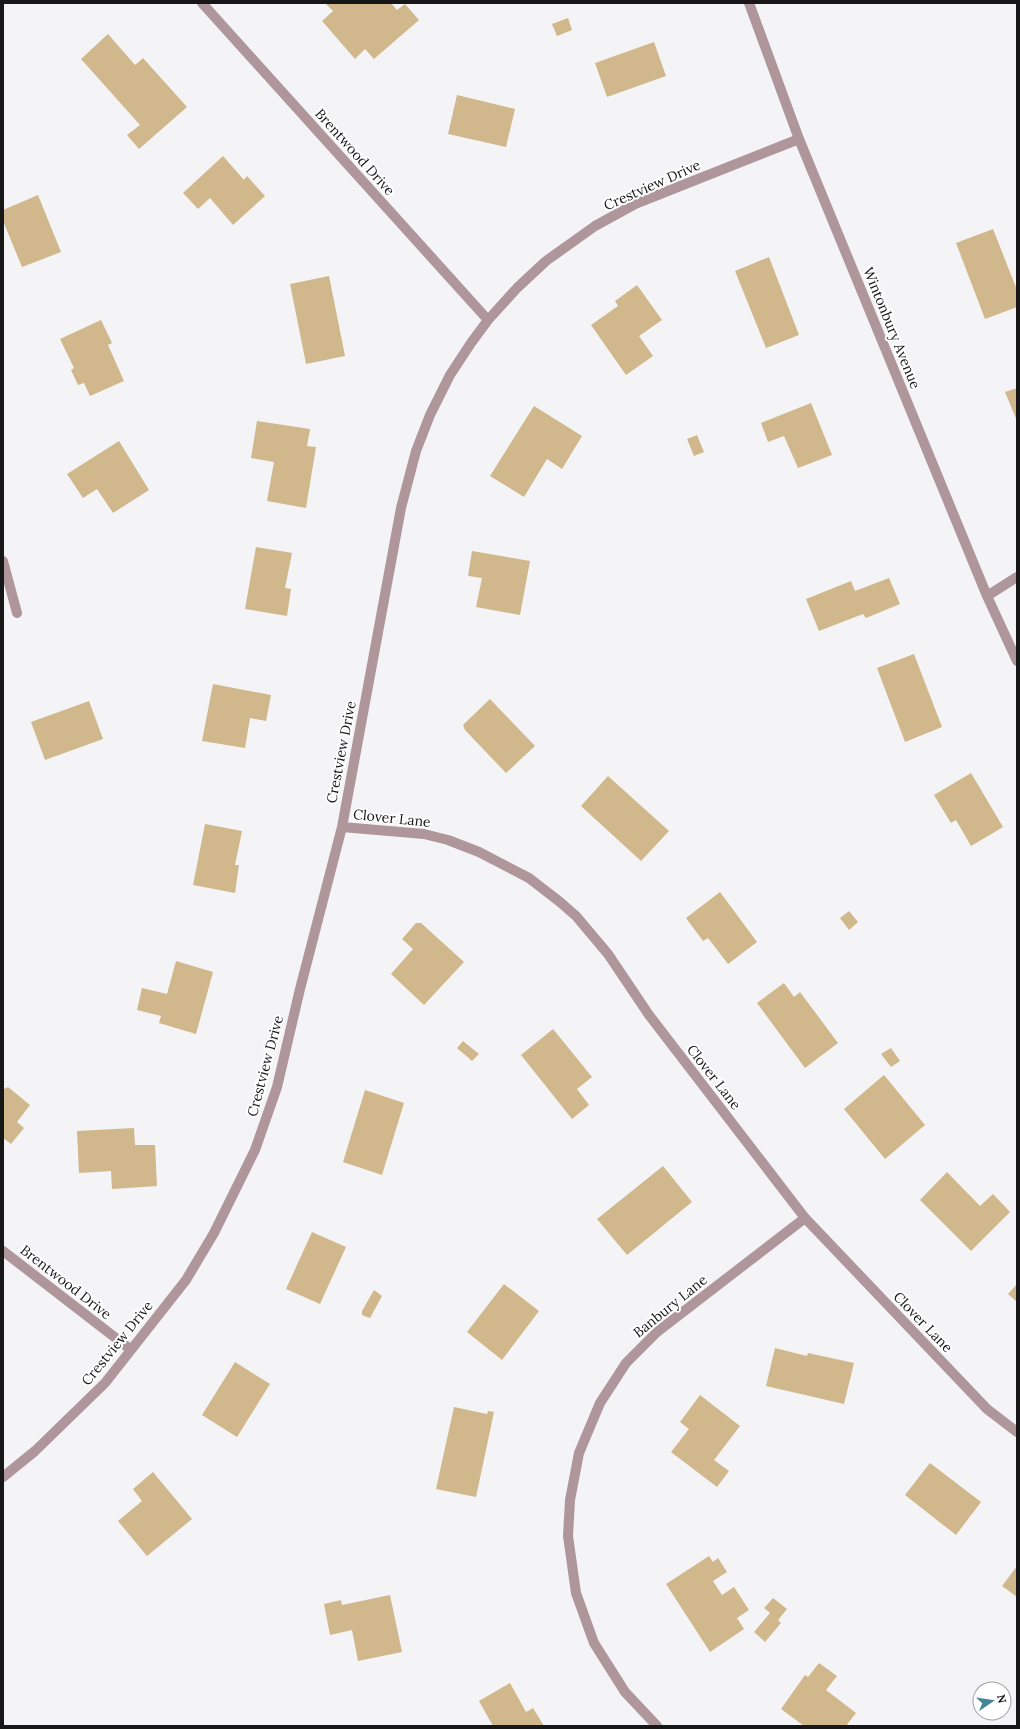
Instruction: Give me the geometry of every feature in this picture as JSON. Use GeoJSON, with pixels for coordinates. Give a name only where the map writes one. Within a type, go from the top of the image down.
{"type":"FeatureCollection","features":[{"type":"Feature","properties":{"kind":"street","name":"Brentwood Drive"},"geometry":{"type":"LineString","coordinates":[[202,3],[488,320]]}},
{"type":"Feature","properties":{"kind":"street","name":"Wintonbury Avenue"},"geometry":{"type":"LineString","coordinates":[[749,3],[799,139],[987,596],[1017,661]]}},
{"type":"Feature","properties":{"kind":"street","name":"Crestview Drive"},"geometry":{"type":"LineString","coordinates":[[3,1477],[35,1450],[105,1383],[186,1280],[214,1233],[255,1150],[277,1087],[300,989],[342,827],[401,508],[416,451],[430,416],[450,375],[488,320],[517,288],[546,261],[595,226],[635,204],[799,139]]}},
{"type":"Feature","properties":{"kind":"street"},"geometry":{"type":"LineString","coordinates":[[3,561],[17,613]]}},
{"type":"Feature","properties":{"kind":"street"},"geometry":{"type":"LineString","coordinates":[[987,596],[1017,577]]}},
{"type":"Feature","properties":{"kind":"street","name":"Clover Lane"},"geometry":{"type":"LineString","coordinates":[[342,827],[424,834],[448,840],[479,852],[529,878],[576,916],[608,954],[649,1015],[805,1218],[987,1409],[1017,1432]]}},
{"type":"Feature","properties":{"kind":"street","name":"Banbury Lane"},"geometry":{"type":"LineString","coordinates":[[657,1726],[625,1692],[594,1643],[576,1593],[568,1536],[570,1500],[579,1453],[600,1403],[626,1363],[652,1337],[805,1218]]}},
{"type":"Feature","properties":{"kind":"street","name":"Brentwood Drive"},"geometry":{"type":"LineString","coordinates":[[3,1251],[130,1350]]}},
{"type":"Feature","properties":{"kind":"building"},"geometry":{"type":"Polygon","coordinates":[[[325,3],[391,3],[397,10],[405,4],[419,20],[374,59],[365,49],[355,59],[322,21],[333,11],[325,3]]]}},
{"type":"Feature","properties":{"kind":"building"},"geometry":{"type":"Polygon","coordinates":[[[568,18],[572,30],[557,36],[552,24],[568,18]]]}},
{"type":"Feature","properties":{"kind":"building"},"geometry":{"type":"Polygon","coordinates":[[[108,34],[135,65],[143,58],[187,107],[139,149],[127,135],[140,125],[81,59],[108,34]]]}},
{"type":"Feature","properties":{"kind":"building"},"geometry":{"type":"Polygon","coordinates":[[[654,42],[666,76],[607,97],[595,63],[654,42]]]}},
{"type":"Feature","properties":{"kind":"building"},"geometry":{"type":"Polygon","coordinates":[[[457,95],[515,109],[506,147],[448,134],[457,95]]]}},
{"type":"Feature","properties":{"kind":"building"},"geometry":{"type":"Polygon","coordinates":[[[223,156],[244,180],[247,176],[265,196],[233,225],[210,198],[198,209],[183,193],[223,156]]]}},
{"type":"Feature","properties":{"kind":"building"},"geometry":{"type":"Polygon","coordinates":[[[38,195],[61,252],[22,267],[3,221],[3,210],[38,195]]]}},
{"type":"Feature","properties":{"kind":"building"},"geometry":{"type":"Polygon","coordinates":[[[993,229],[1017,290],[1017,307],[985,319],[956,243],[993,229]]]}},
{"type":"Feature","properties":{"kind":"building"},"geometry":{"type":"Polygon","coordinates":[[[769,257],[799,335],[766,348],[735,271],[769,257]]]}},
{"type":"Feature","properties":{"kind":"building"},"geometry":{"type":"Polygon","coordinates":[[[329,276],[345,356],[306,364],[290,284],[329,276]]]}},
{"type":"Feature","properties":{"kind":"building"},"geometry":{"type":"Polygon","coordinates":[[[637,285],[662,320],[639,336],[653,356],[626,375],[591,325],[618,306],[615,301],[637,285]]]}},
{"type":"Feature","properties":{"kind":"building"},"geometry":{"type":"Polygon","coordinates":[[[101,320],[112,343],[108,345],[124,381],[90,396],[84,383],[78,385],[71,370],[74,368],[60,339],[101,320]]]}},
{"type":"Feature","properties":{"kind":"building"},"geometry":{"type":"Polygon","coordinates":[[[1017,388],[1017,421],[1005,392],[1017,388]]]}},
{"type":"Feature","properties":{"kind":"building"},"geometry":{"type":"Polygon","coordinates":[[[811,403],[832,455],[798,468],[784,436],[768,442],[761,423],[811,403]]]}},
{"type":"Feature","properties":{"kind":"building"},"geometry":{"type":"Polygon","coordinates":[[[534,406],[582,436],[562,469],[547,459],[524,497],[490,476],[534,406]]]}},
{"type":"Feature","properties":{"kind":"building"},"geometry":{"type":"Polygon","coordinates":[[[257,421],[310,429],[307,446],[316,447],[306,508],[267,501],[274,462],[251,458],[257,421]]]}},
{"type":"Feature","properties":{"kind":"building"},"geometry":{"type":"Polygon","coordinates":[[[697,435],[704,452],[694,456],[687,439],[697,435]]]}},
{"type":"Feature","properties":{"kind":"building"},"geometry":{"type":"Polygon","coordinates":[[[119,441],[149,490],[113,513],[97,489],[83,498],[67,474],[119,441]]]}},
{"type":"Feature","properties":{"kind":"building"},"geometry":{"type":"Polygon","coordinates":[[[256,547],[292,553],[285,588],[291,589],[287,616],[245,609],[256,547]]]}},
{"type":"Feature","properties":{"kind":"building"},"geometry":{"type":"Polygon","coordinates":[[[472,551],[530,561],[520,615],[476,607],[482,578],[468,576],[472,551]]]}},
{"type":"Feature","properties":{"kind":"building"},"geometry":{"type":"Polygon","coordinates":[[[889,578],[900,604],[866,618],[863,614],[819,631],[806,599],[851,581],[855,591],[889,578]]]}},
{"type":"Feature","properties":{"kind":"building"},"geometry":{"type":"Polygon","coordinates":[[[914,654],[942,727],[905,742],[877,668],[914,654]]]}},
{"type":"Feature","properties":{"kind":"building"},"geometry":{"type":"Polygon","coordinates":[[[213,684],[271,695],[266,721],[250,718],[245,748],[202,741],[213,684]]]}},
{"type":"Feature","properties":{"kind":"building"},"geometry":{"type":"Polygon","coordinates":[[[490,699],[535,746],[506,773],[465,730],[463,725],[490,699]]]}},
{"type":"Feature","properties":{"kind":"building"},"geometry":{"type":"Polygon","coordinates":[[[89,701],[103,739],[45,760],[31,722],[89,701]]]}},
{"type":"Feature","properties":{"kind":"building"},"geometry":{"type":"Polygon","coordinates":[[[971,773],[1003,827],[971,846],[956,820],[951,823],[934,795],[971,773]]]}},
{"type":"Feature","properties":{"kind":"building"},"geometry":{"type":"Polygon","coordinates":[[[608,776],[669,831],[641,861],[581,806],[608,776]]]}},
{"type":"Feature","properties":{"kind":"building"},"geometry":{"type":"Polygon","coordinates":[[[205,824],[242,831],[235,865],[239,865],[235,893],[193,885],[205,824]]]}},
{"type":"Feature","properties":{"kind":"building"},"geometry":{"type":"Polygon","coordinates":[[[720,892],[757,942],[728,964],[708,938],[703,941],[686,918],[720,892]]]}},
{"type":"Feature","properties":{"kind":"building"},"geometry":{"type":"Polygon","coordinates":[[[849,911],[858,922],[849,930],[840,918],[849,911]]]}},
{"type":"Feature","properties":{"kind":"building"},"geometry":{"type":"Polygon","coordinates":[[[416,923],[421,923],[464,962],[424,1005],[391,974],[413,949],[402,939],[416,923]]]}},
{"type":"Feature","properties":{"kind":"building"},"geometry":{"type":"Polygon","coordinates":[[[176,961],[213,972],[196,1034],[159,1023],[161,1016],[137,1010],[142,988],[167,994],[176,961]]]}},
{"type":"Feature","properties":{"kind":"building"},"geometry":{"type":"Polygon","coordinates":[[[784,983],[794,997],[800,992],[838,1043],[805,1068],[757,1003],[784,983]]]}},
{"type":"Feature","properties":{"kind":"building"},"geometry":{"type":"Polygon","coordinates":[[[553,1029],[592,1077],[577,1089],[589,1105],[572,1119],[521,1055],[553,1029]]]}},
{"type":"Feature","properties":{"kind":"building"},"geometry":{"type":"Polygon","coordinates":[[[463,1041],[479,1054],[472,1061],[457,1048],[463,1041]]]}},
{"type":"Feature","properties":{"kind":"building"},"geometry":{"type":"Polygon","coordinates":[[[891,1048],[900,1061],[891,1067],[881,1054],[891,1048]]]}},
{"type":"Feature","properties":{"kind":"building"},"geometry":{"type":"Polygon","coordinates":[[[884,1075],[925,1125],[885,1159],[844,1109],[884,1075]]]}},
{"type":"Feature","properties":{"kind":"building"},"geometry":{"type":"Polygon","coordinates":[[[8,1087],[30,1105],[17,1122],[24,1128],[11,1144],[3,1138],[3,1088],[8,1087]]]}},
{"type":"Feature","properties":{"kind":"building"},"geometry":{"type":"Polygon","coordinates":[[[365,1090],[404,1103],[382,1175],[343,1162],[365,1090]]]}},
{"type":"Feature","properties":{"kind":"building"},"geometry":{"type":"Polygon","coordinates":[[[134,1128],[135,1145],[155,1145],[157,1186],[112,1189],[111,1171],[79,1173],[77,1131],[134,1128]]]}},
{"type":"Feature","properties":{"kind":"building"},"geometry":{"type":"Polygon","coordinates":[[[663,1166],[692,1202],[627,1255],[597,1219],[663,1166]]]}},
{"type":"Feature","properties":{"kind":"building"},"geometry":{"type":"Polygon","coordinates":[[[947,1172],[980,1206],[993,1194],[1010,1212],[971,1251],[920,1200],[947,1172]]]}},
{"type":"Feature","properties":{"kind":"building"},"geometry":{"type":"Polygon","coordinates":[[[312,1232],[346,1247],[320,1304],[286,1289],[312,1232]]]}},
{"type":"Feature","properties":{"kind":"building"},"geometry":{"type":"Polygon","coordinates":[[[504,1284],[539,1311],[502,1360],[467,1332],[504,1284]]]}},
{"type":"Feature","properties":{"kind":"building"},"geometry":{"type":"Polygon","coordinates":[[[1017,1284],[1017,1302],[1008,1294],[1017,1284]]]}},
{"type":"Feature","properties":{"kind":"building"},"geometry":{"type":"Polygon","coordinates":[[[374,1290],[382,1296],[370,1318],[362,1315],[362,1311],[374,1290]]]}},
{"type":"Feature","properties":{"kind":"building"},"geometry":{"type":"Polygon","coordinates":[[[775,1348],[807,1356],[808,1353],[854,1363],[844,1404],[766,1386],[775,1348]]]}},
{"type":"Feature","properties":{"kind":"building"},"geometry":{"type":"Polygon","coordinates":[[[235,1362],[270,1384],[237,1437],[202,1415],[235,1362]]]}},
{"type":"Feature","properties":{"kind":"building"},"geometry":{"type":"Polygon","coordinates":[[[700,1395],[740,1426],[714,1460],[729,1471],[717,1487],[671,1452],[689,1429],[680,1422],[700,1395]]]}},
{"type":"Feature","properties":{"kind":"building"},"geometry":{"type":"Polygon","coordinates":[[[454,1407],[487,1414],[488,1411],[494,1412],[476,1497],[436,1489],[454,1407]]]}},
{"type":"Feature","properties":{"kind":"building"},"geometry":{"type":"Polygon","coordinates":[[[930,1463],[981,1502],[956,1535],[905,1495],[930,1463]]]}},
{"type":"Feature","properties":{"kind":"building"},"geometry":{"type":"Polygon","coordinates":[[[153,1472],[192,1519],[147,1556],[118,1521],[142,1501],[133,1489],[153,1472]]]}},
{"type":"Feature","properties":{"kind":"building"},"geometry":{"type":"Polygon","coordinates":[[[709,1556],[713,1562],[718,1558],[727,1572],[713,1581],[722,1595],[734,1587],[749,1610],[737,1618],[744,1629],[710,1652],[666,1584],[709,1556]]]}},
{"type":"Feature","properties":{"kind":"building"},"geometry":{"type":"Polygon","coordinates":[[[1017,1566],[1017,1597],[1002,1586],[1017,1566]]]}},
{"type":"Feature","properties":{"kind":"building"},"geometry":{"type":"Polygon","coordinates":[[[390,1595],[402,1652],[358,1661],[352,1630],[330,1635],[324,1604],[341,1600],[342,1605],[390,1595]]]}},
{"type":"Feature","properties":{"kind":"building"},"geometry":{"type":"Polygon","coordinates":[[[773,1598],[787,1609],[778,1620],[781,1623],[765,1642],[754,1632],[770,1613],[764,1608],[773,1598]]]}},
{"type":"Feature","properties":{"kind":"building"},"geometry":{"type":"Polygon","coordinates":[[[819,1663],[837,1676],[826,1690],[856,1713],[846,1726],[804,1726],[781,1709],[805,1675],[808,1677],[819,1663]]]}},
{"type":"Feature","properties":{"kind":"building"},"geometry":{"type":"Polygon","coordinates":[[[510,1683],[526,1712],[533,1708],[544,1726],[493,1726],[479,1701],[510,1683]]]}}]}
